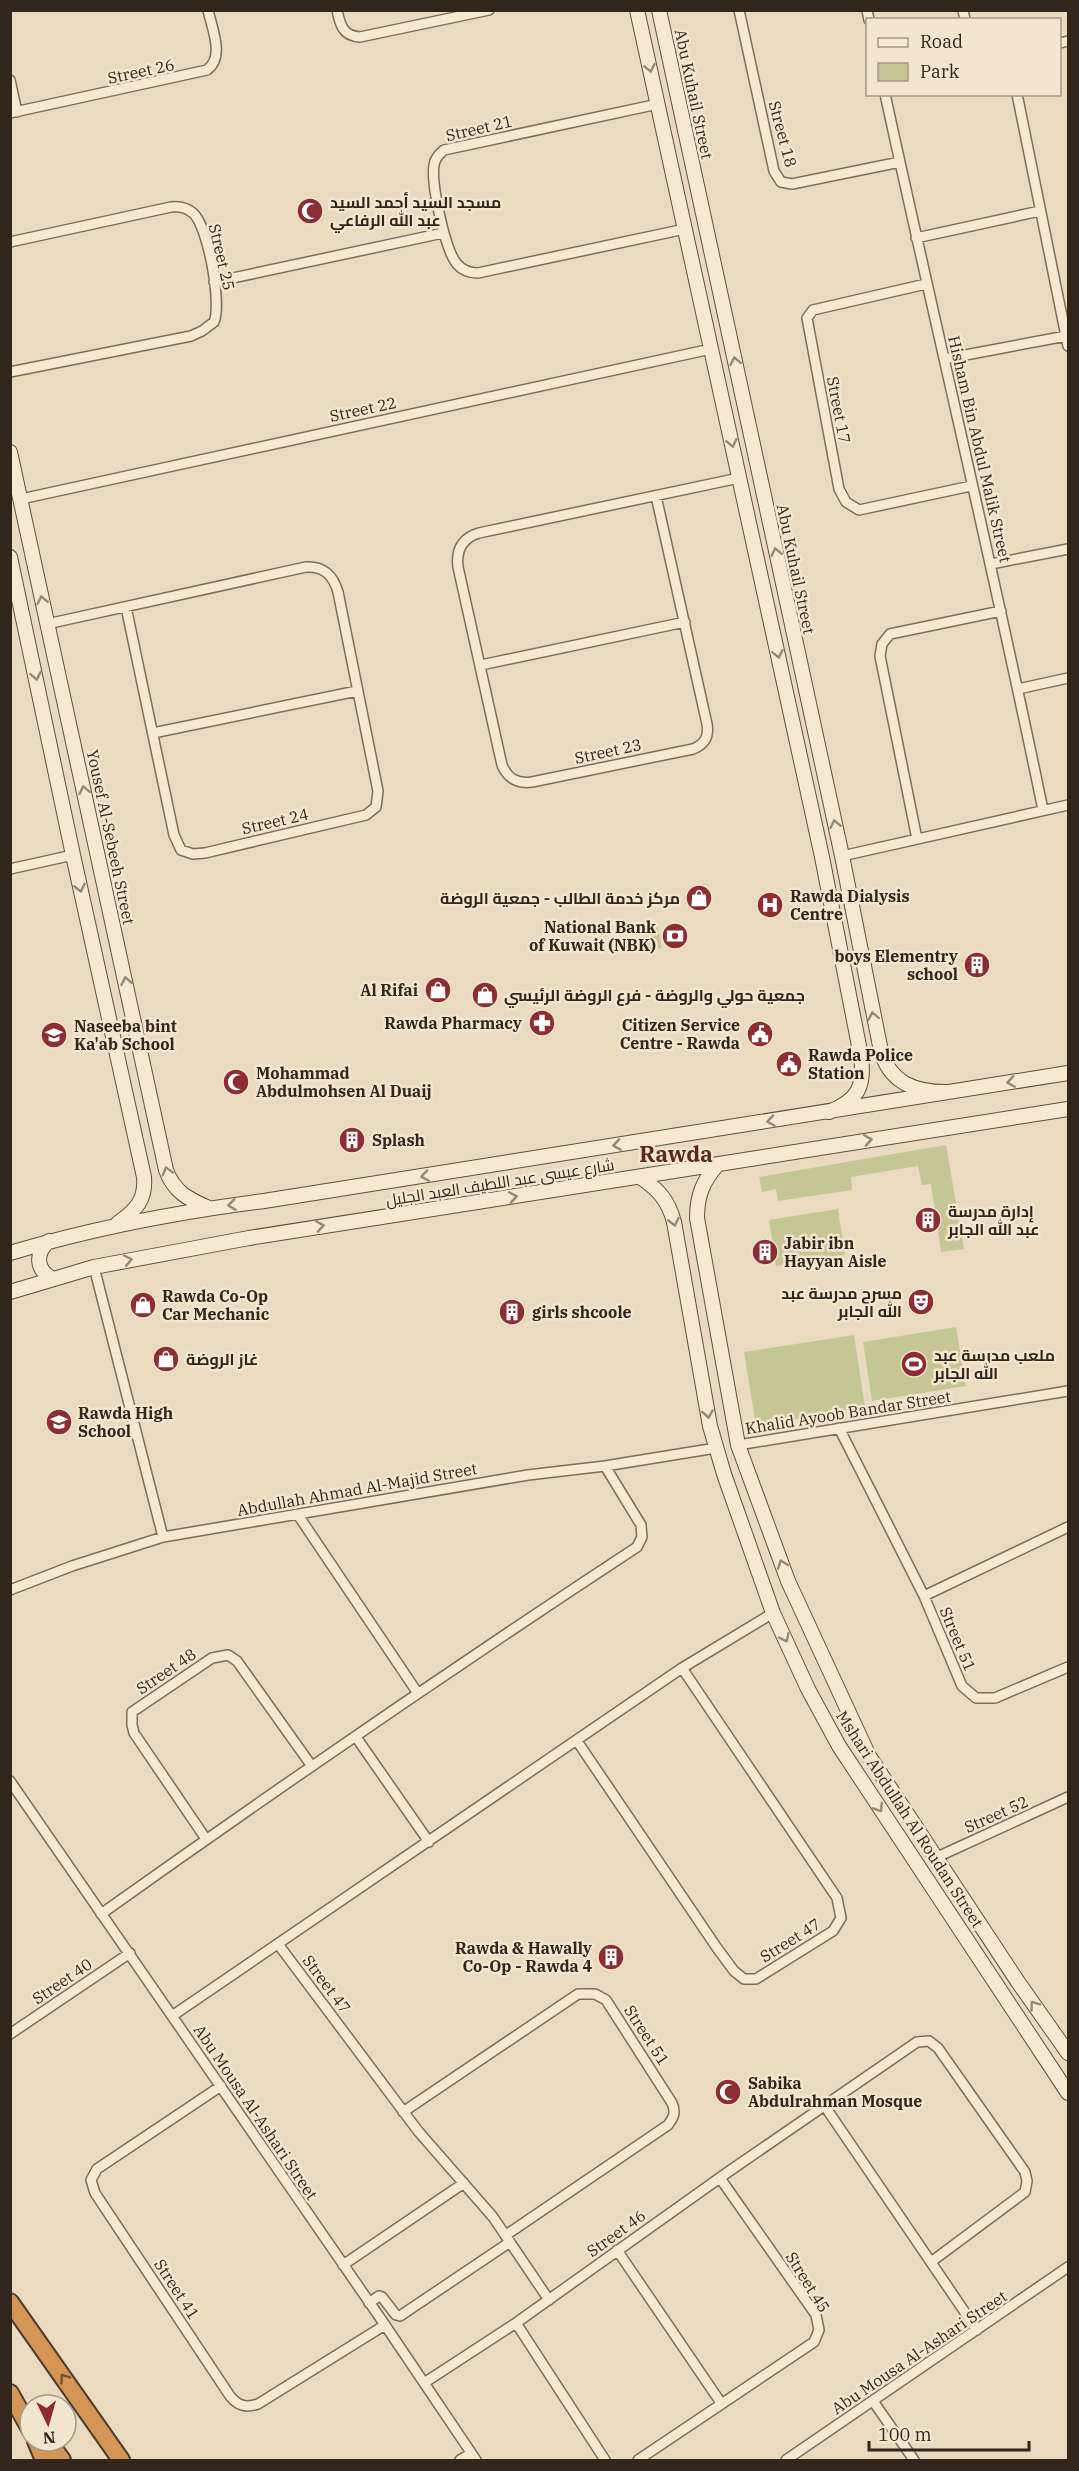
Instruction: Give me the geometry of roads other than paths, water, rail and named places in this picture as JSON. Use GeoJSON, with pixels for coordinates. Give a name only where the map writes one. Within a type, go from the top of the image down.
{"type":"FeatureCollection","features":[{"type":"Feature","properties":{"kind":"highway"},"geometry":{"type":"LineString","coordinates":[[10,2302],[122,2460]]}},
{"type":"Feature","properties":{"kind":"highway"},"geometry":{"type":"LineString","coordinates":[[10,2391],[18,2406]]}},
{"type":"Feature","properties":{"kind":"street","name":"Street 26"},"geometry":{"type":"LineString","coordinates":[[10,80],[14,112],[207,70],[214,64],[217,56],[208,10]]}},
{"type":"Feature","properties":{"kind":"street"},"geometry":{"type":"LineString","coordinates":[[337,10],[343,30],[351,36],[360,38],[489,10]]}},
{"type":"Feature","properties":{"kind":"street"},"geometry":{"type":"LineString","coordinates":[[637,13],[648,21],[654,19],[659,10]]}},
{"type":"Feature","properties":{"kind":"street","name":"Abu Kuhail Street"},"geometry":{"type":"LineString","coordinates":[[659,10],[842,856],[879,1041],[886,1066],[901,1082],[922,1091],[946,1092]]}},
{"type":"Feature","properties":{"kind":"street","name":"Street 18"},"geometry":{"type":"LineString","coordinates":[[739,10],[774,171],[782,182],[792,184],[900,162]]}},
{"type":"Feature","properties":{"kind":"street"},"geometry":{"type":"LineString","coordinates":[[637,13],[766,596],[822,857],[859,1045],[862,1074],[859,1090],[852,1099],[829,1112]]}},
{"type":"Feature","properties":{"kind":"street"},"geometry":{"type":"LineString","coordinates":[[644,40],[646,33],[651,30],[664,34]]}},
{"type":"Feature","properties":{"kind":"street","name":"Hisham Bin Abdul Malik Street"},"geometry":{"type":"LineString","coordinates":[[885,96],[971,486],[991,564],[1042,810]]}},
{"type":"Feature","properties":{"kind":"street"},"geometry":{"type":"LineString","coordinates":[[944,359],[1067,341],[1017,96]]}},
{"type":"Feature","properties":{"kind":"street","name":"Street 21"},"geometry":{"type":"LineString","coordinates":[[658,104],[444,150],[433,166],[443,233],[456,263],[465,270],[478,273],[685,229]]}},
{"type":"Feature","properties":{"kind":"street","name":"Street 25"},"geometry":{"type":"LineString","coordinates":[[10,242],[171,207],[181,207],[193,213],[200,223],[214,282],[217,306],[216,318],[211,325],[197,334],[10,372]]}},
{"type":"Feature","properties":{"kind":"street"},"geometry":{"type":"LineString","coordinates":[[916,238],[1041,211]]}},
{"type":"Feature","properties":{"kind":"street"},"geometry":{"type":"LineString","coordinates":[[214,282],[443,233]]}},
{"type":"Feature","properties":{"kind":"street"},"geometry":{"type":"LineString","coordinates":[[692,263],[702,267],[713,260]]}},
{"type":"Feature","properties":{"kind":"street"},"geometry":{"type":"LineString","coordinates":[[698,290],[700,285],[709,280],[718,286]]}},
{"type":"Feature","properties":{"kind":"street","name":"Street 17"},"geometry":{"type":"LineString","coordinates":[[926,284],[813,310],[807,318],[839,489],[846,502],[859,510],[971,486]]}},
{"type":"Feature","properties":{"kind":"street","name":"Street 22"},"geometry":{"type":"LineString","coordinates":[[21,499],[711,349]]}},
{"type":"Feature","properties":{"kind":"street","name":"Yousef Al-Sebeeh Street"},"geometry":{"type":"LineString","coordinates":[[10,452],[141,1057],[171,1182],[187,1199],[209,1208]]}},
{"type":"Feature","properties":{"kind":"street","name":"Street 23"},"geometry":{"type":"LineString","coordinates":[[656,496],[708,729],[705,743],[693,749],[532,782],[516,782],[508,776],[502,765],[458,563],[459,551],[465,539],[479,533],[739,478]]}},
{"type":"Feature","properties":{"kind":"street"},"geometry":{"type":"LineString","coordinates":[[991,564],[1068,549]]}},
{"type":"Feature","properties":{"kind":"street"},"geometry":{"type":"LineString","coordinates":[[10,558],[127,1094],[145,1190],[135,1210],[115,1226]]}},
{"type":"Feature","properties":{"kind":"street","name":"Street 24"},"geometry":{"type":"LineString","coordinates":[[47,624],[306,567],[320,568],[329,574],[335,584],[378,791],[378,804],[374,810],[366,815],[205,853],[184,852],[177,844],[126,607]]}},
{"type":"Feature","properties":{"kind":"street"},"geometry":{"type":"LineString","coordinates":[[766,596],[774,601],[782,597],[784,593]]}},
{"type":"Feature","properties":{"kind":"street"},"geometry":{"type":"LineString","coordinates":[[917,839],[880,656],[882,644],[890,634],[1001,611]]}},
{"type":"Feature","properties":{"kind":"street"},"geometry":{"type":"LineString","coordinates":[[771,624],[778,617],[786,617],[790,620]]}},
{"type":"Feature","properties":{"kind":"street"},"geometry":{"type":"LineString","coordinates":[[481,664],[685,622]]}},
{"type":"Feature","properties":{"kind":"street"},"geometry":{"type":"LineString","coordinates":[[1018,688],[1068,678]]}},
{"type":"Feature","properties":{"kind":"street"},"geometry":{"type":"LineString","coordinates":[[153,733],[357,691]]}},
{"type":"Feature","properties":{"kind":"street"},"geometry":{"type":"LineString","coordinates":[[842,856],[1068,805]]}},
{"type":"Feature","properties":{"kind":"street"},"geometry":{"type":"LineString","coordinates":[[10,869],[73,855]]}},
{"type":"Feature","properties":{"kind":"street"},"geometry":{"type":"LineString","coordinates":[[859,1045],[870,1047],[879,1041]]}},
{"type":"Feature","properties":{"kind":"street"},"geometry":{"type":"LineString","coordinates":[[119,1062],[123,1066],[135,1066],[141,1057]]}},
{"type":"Feature","properties":{"kind":"street","name":"شارع عيسى عبد اللطيف العبد الجليل"},"geometry":{"type":"LineString","coordinates":[[10,1253],[49,1241],[115,1226],[209,1208],[1068,1073]]}},
{"type":"Feature","properties":{"kind":"street"},"geometry":{"type":"LineString","coordinates":[[127,1094],[131,1085],[135,1083],[148,1086]]}},
{"type":"Feature","properties":{"kind":"street","name":"شارع عيسى عبد اللطيف العبد الجليل"},"geometry":{"type":"LineString","coordinates":[[10,1292],[93,1267],[249,1238],[1068,1109]]}},
{"type":"Feature","properties":{"kind":"street","name":"Mshari Abdullah Al Roudan Street"},"geometry":{"type":"LineString","coordinates":[[718,1164],[706,1178],[697,1202],[697,1218],[738,1445],[788,1581],[869,1756],[1018,1982],[1068,2053]]}},
{"type":"Feature","properties":{"kind":"street","name":"Mshari Abdullah Al Roudan Street"},"geometry":{"type":"LineString","coordinates":[[640,1177],[661,1193],[669,1205],[716,1448],[773,1613],[808,1689],[845,1756],[1068,2093]]}},
{"type":"Feature","properties":{"kind":"street"},"geometry":{"type":"LineString","coordinates":[[49,1241],[40,1251],[39,1264],[51,1278]]}},
{"type":"Feature","properties":{"kind":"street"},"geometry":{"type":"LineString","coordinates":[[93,1267],[163,1537]]}},
{"type":"Feature","properties":{"kind":"street"},"geometry":{"type":"LineString","coordinates":[[693,1322],[698,1312],[702,1310],[714,1315]]}},
{"type":"Feature","properties":{"kind":"street","name":"Khalid Ayoob Bandar Street"},"geometry":{"type":"LineString","coordinates":[[738,1445],[1068,1391]]}},
{"type":"Feature","properties":{"kind":"street","name":"Street 51"},"geometry":{"type":"LineString","coordinates":[[839,1428],[924,1596],[962,1686],[976,1698],[995,1698],[1068,1667]]}},
{"type":"Feature","properties":{"kind":"street","name":"Abdullah Ahmad Al-Majid Street"},"geometry":{"type":"LineString","coordinates":[[10,1590],[72,1566],[163,1537],[528,1475],[605,1466],[716,1448]]}},
{"type":"Feature","properties":{"kind":"street"},"geometry":{"type":"LineString","coordinates":[[101,1914],[417,1692],[637,1547],[642,1537],[641,1525],[605,1466]]}},
{"type":"Feature","properties":{"kind":"street"},"geometry":{"type":"LineString","coordinates":[[298,1515],[417,1692]]}},
{"type":"Feature","properties":{"kind":"street","name":"Street 51"},"geometry":{"type":"LineString","coordinates":[[924,1596],[1068,1527]]}},
{"type":"Feature","properties":{"kind":"street"},"geometry":{"type":"LineString","coordinates":[[172,2016],[682,1668],[773,1613]]}},
{"type":"Feature","properties":{"kind":"street","name":"Street 48"},"geometry":{"type":"LineString","coordinates":[[206,1839],[134,1733],[132,1712],[212,1658],[228,1655],[237,1661],[311,1765]]}},
{"type":"Feature","properties":{"kind":"street","name":"Street 47"},"geometry":{"type":"LineString","coordinates":[[577,1741],[717,1948],[734,1971],[744,1980],[756,1979],[833,1931],[841,1918],[837,1898],[682,1668]]}},
{"type":"Feature","properties":{"kind":"street"},"geometry":{"type":"LineString","coordinates":[[808,1689],[819,1695],[825,1694],[833,1685],[832,1678]]}},
{"type":"Feature","properties":{"kind":"street"},"geometry":{"type":"LineString","coordinates":[[823,1718],[829,1707],[835,1705],[846,1708]]}},
{"type":"Feature","properties":{"kind":"street"},"geometry":{"type":"LineString","coordinates":[[356,1737],[429,1842]]}},
{"type":"Feature","properties":{"kind":"street","name":"Abu Mousa Al-Ashari Street"},"geometry":{"type":"LineString","coordinates":[[10,1781],[385,2325],[473,2457]]}},
{"type":"Feature","properties":{"kind":"street","name":"Street 52"},"geometry":{"type":"LineString","coordinates":[[935,1858],[1068,1797]]}},
{"type":"Feature","properties":{"kind":"street","name":"Street 47"},"geometry":{"type":"LineString","coordinates":[[278,1944],[403,2112],[508,2238],[549,2300]]}},
{"type":"Feature","properties":{"kind":"street","name":"Street 40"},"geometry":{"type":"LineString","coordinates":[[10,2034],[129,1953]]}},
{"type":"Feature","properties":{"kind":"street","name":"Street 51"},"geometry":{"type":"LineString","coordinates":[[403,2112],[578,1994],[595,1995],[606,2000],[672,2103],[675,2109],[674,2117],[668,2125],[508,2238]]}},
{"type":"Feature","properties":{"kind":"street"},"geometry":{"type":"LineString","coordinates":[[1036,2044],[1048,2043],[1054,2032]]}},
{"type":"Feature","properties":{"kind":"street","name":"Street 46"},"geometry":{"type":"LineString","coordinates":[[424,2384],[516,2323],[824,2106],[917,2043],[929,2041],[938,2048],[1025,2172],[1027,2181],[1025,2192],[931,2262]]}},
{"type":"Feature","properties":{"kind":"street"},"geometry":{"type":"LineString","coordinates":[[1060,2080],[1058,2066],[1060,2063],[1068,2062]]}},
{"type":"Feature","properties":{"kind":"street","name":"Street 41"},"geometry":{"type":"LineString","coordinates":[[221,2086],[97,2169],[91,2180],[96,2193],[234,2402],[244,2406],[258,2404],[385,2325]]}},
{"type":"Feature","properties":{"kind":"street"},"geometry":{"type":"LineString","coordinates":[[824,2106],[977,2330]]}},
{"type":"Feature","properties":{"kind":"street","name":"Street 45"},"geometry":{"type":"LineString","coordinates":[[638,2460],[814,2342],[819,2330],[816,2315],[720,2178]]}},
{"type":"Feature","properties":{"kind":"street"},"geometry":{"type":"LineString","coordinates":[[343,2265],[464,2183]]}},
{"type":"Feature","properties":{"kind":"street"},"geometry":{"type":"LineString","coordinates":[[369,2303],[382,2297],[396,2315],[400,2316],[508,2238]]}},
{"type":"Feature","properties":{"kind":"street"},"geometry":{"type":"LineString","coordinates":[[617,2250],[721,2403]]}},
{"type":"Feature","properties":{"kind":"street","name":"Abu Mousa Al-Ashari Street"},"geometry":{"type":"LineString","coordinates":[[786,2460],[1068,2268]]}},
{"type":"Feature","properties":{"kind":"street"},"geometry":{"type":"LineString","coordinates":[[516,2323],[605,2460]]}},
{"type":"Feature","properties":{"kind":"street"},"geometry":{"type":"LineString","coordinates":[[873,2401],[914,2460]]}},
{"type":"Feature","properties":{"kind":"street"},"geometry":{"type":"LineString","coordinates":[[460,2460],[473,2457]]}},
{"type":"Feature","properties":{"kind":"place","name":"مسجد السيد أحمد السيد عبد الله الرفاعي"},"geometry":{"type":"Point","coordinates":[310,211]}},
{"type":"Feature","properties":{"kind":"place","name":"مركز خدمة الطالب - جمعية الروضة"},"geometry":{"type":"Point","coordinates":[699,898]}},
{"type":"Feature","properties":{"kind":"place","name":"Rawda Dialysis Centre"},"geometry":{"type":"Point","coordinates":[770,905]}},
{"type":"Feature","properties":{"kind":"place","name":"National Bank of Kuwait (NBK)"},"geometry":{"type":"Point","coordinates":[675,936]}},
{"type":"Feature","properties":{"kind":"place","name":"boys Elementry school"},"geometry":{"type":"Point","coordinates":[977,965]}},
{"type":"Feature","properties":{"kind":"place","name":"Al Rifai"},"geometry":{"type":"Point","coordinates":[438,990]}},
{"type":"Feature","properties":{"kind":"place","name":"جمعية حولي والروضة - فرع الروضة الرئيسي"},"geometry":{"type":"Point","coordinates":[485,995]}},
{"type":"Feature","properties":{"kind":"place","name":"Rawda Pharmacy"},"geometry":{"type":"Point","coordinates":[542,1023]}},
{"type":"Feature","properties":{"kind":"place","name":"Citizen Service Centre - Rawda"},"geometry":{"type":"Point","coordinates":[760,1034]}},
{"type":"Feature","properties":{"kind":"place","name":"Naseeba bint Ka'ab School"},"geometry":{"type":"Point","coordinates":[54,1035]}},
{"type":"Feature","properties":{"kind":"place","name":"Rawda Police Station"},"geometry":{"type":"Point","coordinates":[789,1064]}},
{"type":"Feature","properties":{"kind":"place","name":"Mohammad Abdulmohsen Al Duaij"},"geometry":{"type":"Point","coordinates":[236,1082]}},
{"type":"Feature","properties":{"kind":"place","name":"Splash"},"geometry":{"type":"Point","coordinates":[352,1140]}},
{"type":"Feature","properties":{"kind":"place","name":"إدارة مدرسة عبد الله الجابر"},"geometry":{"type":"Point","coordinates":[928,1220]}},
{"type":"Feature","properties":{"kind":"place","name":"Jabir ibn Hayyan Aisle"},"geometry":{"type":"Point","coordinates":[765,1252]}},
{"type":"Feature","properties":{"kind":"place","name":"مسرح مدرسة عبد الله الجابر"},"geometry":{"type":"Point","coordinates":[921,1302]}},
{"type":"Feature","properties":{"kind":"place","name":"Rawda Co-Op Car Mechanic"},"geometry":{"type":"Point","coordinates":[143,1305]}},
{"type":"Feature","properties":{"kind":"place","name":"girls shcoole"},"geometry":{"type":"Point","coordinates":[512,1312]}},
{"type":"Feature","properties":{"kind":"place","name":"غاز الروضة"},"geometry":{"type":"Point","coordinates":[166,1359]}},
{"type":"Feature","properties":{"kind":"place","name":"ملعب مدرسة عبد الله الجابر"},"geometry":{"type":"Point","coordinates":[914,1364]}},
{"type":"Feature","properties":{"kind":"place","name":"Rawda High School"},"geometry":{"type":"Point","coordinates":[59,1422]}},
{"type":"Feature","properties":{"kind":"place","name":"Rawda & Hawally Co-Op - Rawda 4"},"geometry":{"type":"Point","coordinates":[611,1957]}},
{"type":"Feature","properties":{"kind":"place","name":"Sabika Abdulrahman Mosque"},"geometry":{"type":"Point","coordinates":[728,2092]}},
{"type":"Feature","properties":{"kind":"district","name":"Rawda"},"geometry":{"type":"Point","coordinates":[676,1154]}}]}
